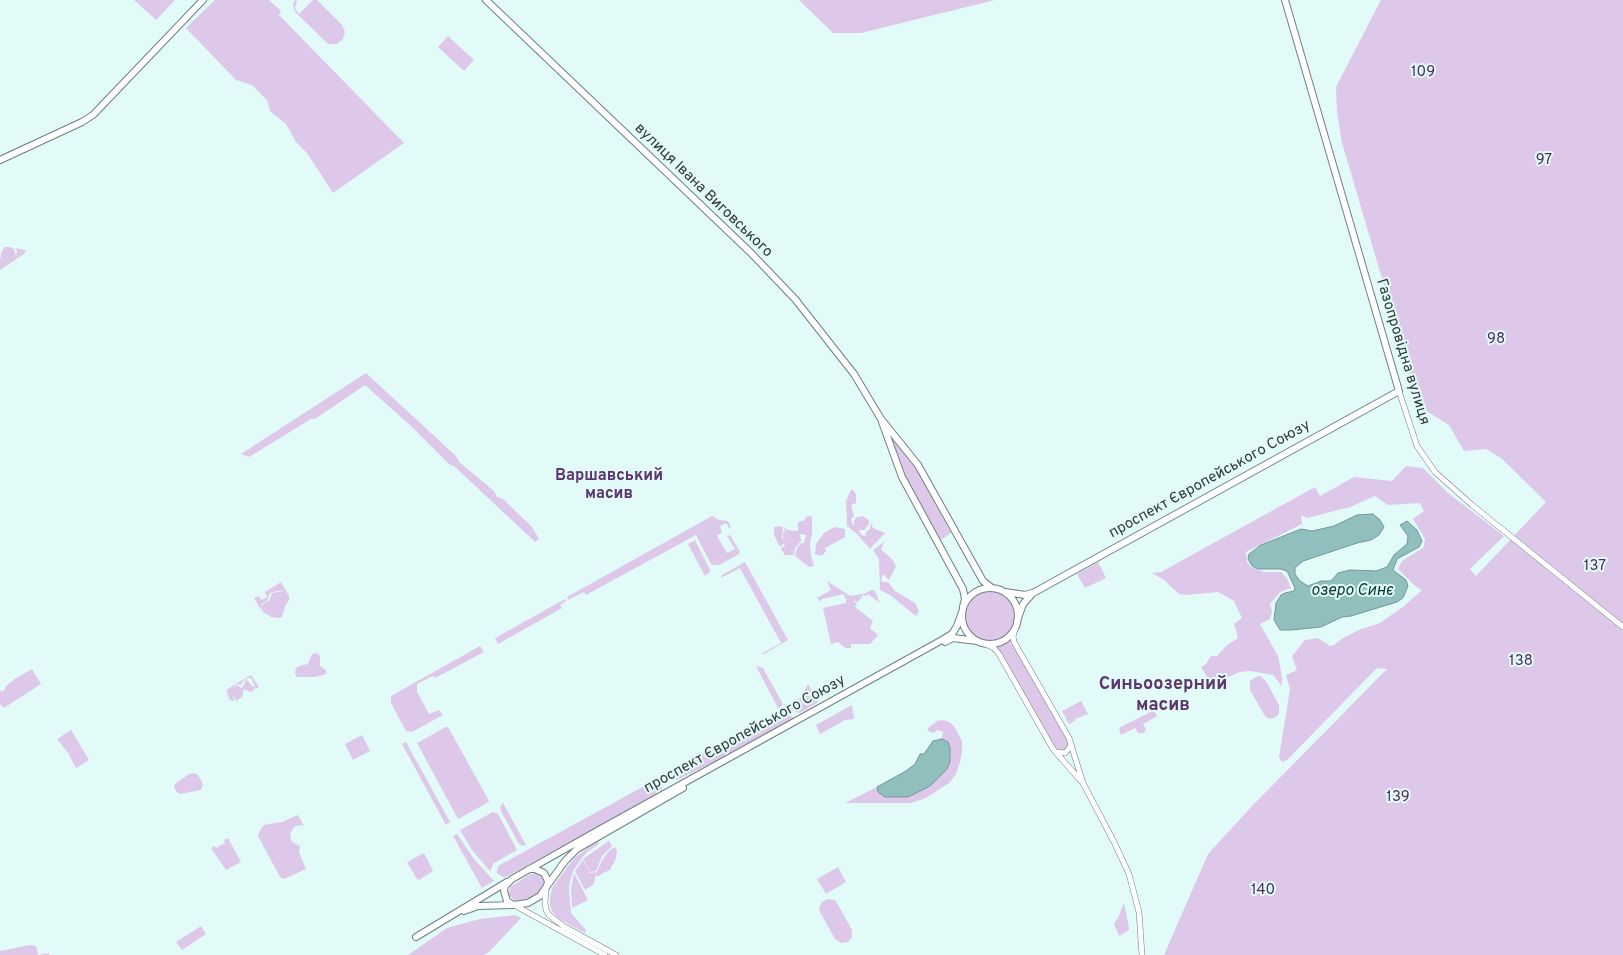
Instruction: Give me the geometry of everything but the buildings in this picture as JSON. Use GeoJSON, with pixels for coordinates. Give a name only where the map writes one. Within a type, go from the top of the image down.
{"type":"FeatureCollection","features":[{"type":"Feature","properties":{"kind":"main road"},"geometry":{"type":"LineString","coordinates":[[0,160],[82,122],[93,115],[203,0]]}},
{"type":"Feature","properties":{"kind":"main road","name":"вулиця Івана Виговського"},"geometry":{"type":"LineString","coordinates":[[486,0],[750,252],[795,299],[854,374],[881,419],[918,465],[983,581],[992,588]]}},
{"type":"Feature","properties":{"kind":"main road","name":"Газопровідна вулиця"},"geometry":{"type":"LineString","coordinates":[[1285,0],[1399,391]]}},
{"type":"Feature","properties":{"kind":"main road","name":"проспект Європейського Союзу"},"geometry":{"type":"LineString","coordinates":[[1016,623],[1023,604],[1034,593],[1399,391]]}},
{"type":"Feature","properties":{"kind":"main road","name":"вулиця Івана Виговського"},"geometry":{"type":"LineString","coordinates":[[881,419],[898,468],[963,589],[965,599],[963,610]]}},
{"type":"Feature","properties":{"kind":"main road"},"geometry":{"type":"LineString","coordinates":[[1002,591],[1013,601],[1017,611],[1016,623],[1010,636],[1000,642],[988,644],[980,642],[965,629],[963,610],[972,594],[982,589],[992,588],[1025,595],[1034,593]]}},
{"type":"Feature","properties":{"kind":"main road","name":"проспект Європейського Союзу"},"geometry":{"type":"LineString","coordinates":[[529,869],[947,637],[952,634],[957,626],[963,610]]}},
{"type":"Feature","properties":{"kind":"main road","name":"проспект Європейського Союзу"},"geometry":{"type":"LineString","coordinates":[[547,888],[577,849],[595,837],[953,638],[980,642]]}},
{"type":"Feature","properties":{"kind":"main road"},"geometry":{"type":"LineString","coordinates":[[416,937],[444,919],[529,869],[535,869],[544,873],[548,881],[547,888],[540,896],[528,903],[515,906],[478,906],[444,919]]}},
{"type":"Feature","properties":{"kind":"main road"},"geometry":{"type":"LineString","coordinates":[[512,879],[505,886],[504,892],[507,901],[515,906]]}},
{"type":"Feature","properties":{"kind":"street","name":"Газопровідна вулиця"},"geometry":{"type":"LineString","coordinates":[[1399,391],[1417,446],[1434,472],[1623,627]]}},
{"type":"Feature","properties":{"kind":"street"},"geometry":{"type":"LineString","coordinates":[[1016,623],[1014,642],[1070,743],[1083,783],[1129,874],[1139,912],[1142,955]]}},
{"type":"Feature","properties":{"kind":"street"},"geometry":{"type":"LineString","coordinates":[[980,642],[994,648],[999,654],[1055,752],[1083,783]]}},
{"type":"Feature","properties":{"kind":"street"},"geometry":{"type":"LineString","coordinates":[[1055,752],[1065,753],[1070,747],[1070,743]]}},
{"type":"Feature","properties":{"kind":"street"},"geometry":{"type":"LineString","coordinates":[[547,888],[546,910],[549,915],[564,926],[616,955]]}},
{"type":"Feature","properties":{"kind":"street"},"geometry":{"type":"LineString","coordinates":[[515,906],[605,955]]}},
{"type":"Feature","properties":{"kind":"green space"},"geometry":{"type":"Polygon","coordinates":[[[134,0],[175,0],[156,20],[134,0]]]}},
{"type":"Feature","properties":{"kind":"green space"},"geometry":{"type":"Polygon","coordinates":[[[215,0],[269,0],[281,11],[279,15],[404,143],[333,193],[307,153],[296,142],[286,124],[270,111],[267,100],[252,85],[236,80],[186,28],[215,0]]]}},
{"type":"Feature","properties":{"kind":"green space"},"geometry":{"type":"Polygon","coordinates":[[[297,0],[295,8],[299,14],[313,0],[317,0],[342,25],[345,32],[343,39],[337,44],[326,42],[295,12],[293,4],[297,0]]]}},
{"type":"Feature","properties":{"kind":"green space"},"geometry":{"type":"Polygon","coordinates":[[[799,0],[995,0],[861,33],[833,33],[799,0]]]}},
{"type":"Feature","properties":{"kind":"green space"},"geometry":{"type":"Polygon","coordinates":[[[1381,0],[1623,0],[1623,955],[1164,955],[1208,854],[1253,805],[1387,669],[1377,668],[1287,760],[1282,762],[1279,757],[1290,689],[1286,675],[1297,670],[1292,656],[1305,640],[1318,638],[1330,646],[1359,630],[1380,623],[1422,590],[1415,586],[1398,569],[1402,561],[1424,547],[1425,539],[1413,519],[1424,511],[1420,503],[1388,505],[1375,496],[1350,507],[1307,518],[1301,515],[1302,524],[1246,552],[1247,562],[1251,567],[1264,572],[1281,572],[1287,578],[1291,588],[1280,592],[1270,604],[1272,611],[1270,619],[1260,624],[1278,656],[1282,686],[1273,675],[1250,671],[1240,672],[1228,677],[1218,677],[1210,682],[1201,667],[1206,664],[1211,656],[1217,656],[1226,646],[1238,638],[1234,624],[1242,618],[1234,601],[1218,592],[1179,594],[1164,580],[1152,573],[1161,572],[1315,487],[1320,496],[1354,477],[1392,481],[1406,466],[1423,468],[1448,493],[1504,536],[1470,569],[1476,576],[1546,502],[1501,458],[1486,449],[1464,451],[1449,425],[1420,407],[1342,143],[1337,112],[1336,87],[1381,0]]]}},
{"type":"Feature","properties":{"kind":"green space"},"geometry":{"type":"Polygon","coordinates":[[[448,36],[474,60],[464,71],[438,47],[448,36]]]}},
{"type":"Feature","properties":{"kind":"green space"},"geometry":{"type":"Polygon","coordinates":[[[5,247],[14,249],[16,257],[17,251],[15,248],[26,250],[24,254],[0,270],[0,257],[4,261],[1,253],[5,247]]]}},
{"type":"Feature","properties":{"kind":"green space"},"geometry":{"type":"Polygon","coordinates":[[[366,373],[456,456],[459,462],[494,491],[497,497],[503,499],[532,527],[539,539],[535,542],[365,385],[315,419],[311,419],[249,457],[241,454],[366,373]]]}},
{"type":"Feature","properties":{"kind":"green space"},"geometry":{"type":"Polygon","coordinates":[[[894,440],[915,467],[951,533],[941,540],[904,474],[892,442],[894,440]]]}},
{"type":"Feature","properties":{"kind":"green space"},"geometry":{"type":"Polygon","coordinates":[[[851,490],[856,494],[856,503],[851,505],[854,516],[851,519],[853,525],[857,517],[863,516],[869,520],[869,524],[864,530],[859,530],[861,535],[866,536],[871,523],[873,528],[885,533],[870,549],[847,526],[846,501],[851,490]]]}},
{"type":"Feature","properties":{"kind":"green space"},"geometry":{"type":"Polygon","coordinates":[[[712,516],[719,520],[728,521],[731,527],[729,528],[726,523],[720,526],[722,532],[717,536],[727,553],[735,549],[727,536],[730,535],[740,552],[739,554],[719,565],[711,564],[696,535],[586,595],[584,592],[568,600],[567,597],[712,516]]]}},
{"type":"Feature","properties":{"kind":"green space"},"geometry":{"type":"Polygon","coordinates":[[[812,516],[810,543],[814,566],[809,567],[795,556],[797,548],[801,543],[804,543],[806,535],[800,534],[801,541],[795,548],[794,555],[785,555],[781,549],[785,545],[784,543],[780,547],[774,535],[774,527],[782,526],[783,541],[785,531],[783,526],[787,530],[798,531],[798,522],[805,520],[805,517],[812,516]]]}},
{"type":"Feature","properties":{"kind":"green space"},"geometry":{"type":"Polygon","coordinates":[[[834,527],[845,529],[845,537],[825,548],[826,551],[822,556],[815,554],[816,544],[824,533],[834,527]]]}},
{"type":"Feature","properties":{"kind":"green space"},"geometry":{"type":"Polygon","coordinates":[[[695,540],[709,568],[710,572],[705,576],[688,544],[695,540]]]}},
{"type":"Feature","properties":{"kind":"green space"},"geometry":{"type":"Polygon","coordinates":[[[884,542],[881,550],[891,558],[896,566],[889,580],[883,574],[882,582],[888,582],[895,591],[915,603],[919,611],[916,616],[890,595],[880,590],[879,559],[873,550],[884,542]]]}},
{"type":"Feature","properties":{"kind":"green space"},"geometry":{"type":"Polygon","coordinates":[[[745,562],[788,640],[764,654],[761,654],[781,643],[740,568],[721,578],[722,575],[745,562]]]}},
{"type":"Feature","properties":{"kind":"green space"},"geometry":{"type":"Polygon","coordinates":[[[1098,562],[1106,578],[1085,588],[1077,574],[1098,562]]]}},
{"type":"Feature","properties":{"kind":"green space"},"geometry":{"type":"Polygon","coordinates":[[[827,581],[850,596],[872,590],[875,591],[880,603],[868,594],[866,596],[863,595],[858,602],[845,598],[844,594],[822,599],[821,602],[817,598],[831,590],[827,581]]]}},
{"type":"Feature","properties":{"kind":"green space"},"geometry":{"type":"Polygon","coordinates":[[[281,582],[289,596],[282,617],[271,617],[263,612],[261,606],[261,610],[254,598],[259,596],[261,600],[267,597],[265,592],[281,582]],[[285,591],[270,593],[267,601],[261,604],[261,606],[269,601],[272,593],[285,591]]]}},
{"type":"Feature","properties":{"kind":"green space"},"geometry":{"type":"Polygon","coordinates":[[[990,591],[1008,598],[1015,616],[1008,634],[990,641],[972,634],[965,616],[972,598],[990,591]]]}},
{"type":"Feature","properties":{"kind":"green space"},"geometry":{"type":"Polygon","coordinates":[[[565,599],[566,601],[560,605],[562,608],[498,644],[495,638],[565,599]]]}},
{"type":"Feature","properties":{"kind":"green space"},"geometry":{"type":"Polygon","coordinates":[[[846,599],[852,600],[857,604],[855,607],[873,621],[870,628],[878,635],[870,644],[851,644],[851,648],[845,648],[838,642],[831,644],[823,608],[846,603],[846,599]]]}},
{"type":"Feature","properties":{"kind":"green space"},"geometry":{"type":"Polygon","coordinates":[[[1010,640],[1067,739],[1068,747],[1063,751],[1055,750],[996,647],[1010,640]]]}},
{"type":"Feature","properties":{"kind":"green space"},"geometry":{"type":"Polygon","coordinates":[[[480,646],[484,652],[435,678],[433,676],[417,684],[417,692],[429,714],[439,710],[443,715],[412,732],[406,731],[391,703],[391,696],[480,646]]]}},
{"type":"Feature","properties":{"kind":"green space"},"geometry":{"type":"Polygon","coordinates":[[[317,653],[320,656],[320,666],[326,670],[326,674],[315,677],[297,677],[295,673],[296,668],[308,664],[312,654],[317,653]]]}},
{"type":"Feature","properties":{"kind":"green space"},"geometry":{"type":"Polygon","coordinates":[[[756,666],[763,668],[783,704],[781,707],[778,708],[756,666]]]}},
{"type":"Feature","properties":{"kind":"green space"},"geometry":{"type":"Polygon","coordinates":[[[32,669],[41,684],[4,708],[0,704],[0,690],[2,692],[16,678],[32,669]]]}},
{"type":"Feature","properties":{"kind":"green space"},"geometry":{"type":"Polygon","coordinates":[[[251,675],[259,687],[256,689],[251,678],[248,678],[241,685],[239,684],[235,685],[234,690],[236,685],[242,688],[247,680],[255,687],[254,690],[250,692],[244,689],[242,697],[236,701],[233,695],[234,701],[230,700],[226,690],[251,675]]]}},
{"type":"Feature","properties":{"kind":"green space"},"geometry":{"type":"Polygon","coordinates":[[[1260,676],[1266,681],[1279,705],[1279,714],[1274,718],[1269,719],[1265,716],[1250,690],[1250,681],[1260,676]]]}},
{"type":"Feature","properties":{"kind":"green space"},"geometry":{"type":"Polygon","coordinates":[[[808,684],[814,695],[818,694],[819,699],[817,703],[800,713],[796,712],[790,708],[792,702],[801,698],[808,684]]]}},
{"type":"Feature","properties":{"kind":"green space"},"geometry":{"type":"Polygon","coordinates":[[[1081,701],[1088,714],[1075,719],[1069,724],[1062,711],[1081,701]]]}},
{"type":"Feature","properties":{"kind":"green space"},"geometry":{"type":"Polygon","coordinates":[[[852,705],[854,719],[845,720],[820,734],[816,725],[852,705]]]}},
{"type":"Feature","properties":{"kind":"green space"},"geometry":{"type":"Polygon","coordinates":[[[785,709],[794,718],[677,780],[671,776],[671,771],[785,709]]]}},
{"type":"Feature","properties":{"kind":"green space"},"geometry":{"type":"Polygon","coordinates":[[[1154,710],[1157,716],[1143,724],[1146,729],[1144,733],[1138,733],[1135,728],[1121,735],[1119,728],[1154,710]]]}},
{"type":"Feature","properties":{"kind":"green space"},"geometry":{"type":"Polygon","coordinates":[[[942,720],[954,726],[962,741],[960,762],[956,774],[949,783],[926,798],[911,803],[845,803],[877,787],[878,792],[885,797],[908,797],[950,761],[950,748],[948,742],[942,739],[943,732],[937,730],[934,733],[927,729],[937,721],[942,720]]]}},
{"type":"Feature","properties":{"kind":"green space"},"geometry":{"type":"Polygon","coordinates":[[[448,727],[489,802],[458,819],[417,743],[448,727]]]}},
{"type":"Feature","properties":{"kind":"green space"},"geometry":{"type":"Polygon","coordinates":[[[71,730],[89,760],[76,768],[69,755],[71,752],[69,754],[57,739],[71,730]]]}},
{"type":"Feature","properties":{"kind":"green space"},"geometry":{"type":"Polygon","coordinates":[[[362,735],[370,751],[353,760],[345,744],[362,735]]]}},
{"type":"Feature","properties":{"kind":"green space"},"geometry":{"type":"Polygon","coordinates":[[[406,742],[450,822],[446,825],[402,744],[406,742]]]}},
{"type":"Feature","properties":{"kind":"green space"},"geometry":{"type":"Polygon","coordinates":[[[194,773],[198,775],[203,784],[201,790],[180,794],[177,792],[174,787],[175,784],[189,774],[194,773]]]}},
{"type":"Feature","properties":{"kind":"green space"},"geometry":{"type":"Polygon","coordinates":[[[659,778],[663,782],[662,790],[630,809],[504,878],[497,873],[498,866],[659,778]]]}},
{"type":"Feature","properties":{"kind":"green space"},"geometry":{"type":"Polygon","coordinates":[[[503,803],[526,845],[519,844],[501,811],[500,807],[503,803]]]}},
{"type":"Feature","properties":{"kind":"green space"},"geometry":{"type":"Polygon","coordinates":[[[493,812],[498,814],[517,850],[494,863],[490,871],[472,850],[460,830],[493,812]]]}},
{"type":"Feature","properties":{"kind":"green space"},"geometry":{"type":"Polygon","coordinates":[[[298,815],[304,826],[294,827],[290,834],[292,842],[300,846],[299,852],[306,869],[284,879],[280,877],[258,836],[264,825],[282,822],[298,815]]]}},
{"type":"Feature","properties":{"kind":"green space"},"geometry":{"type":"Polygon","coordinates":[[[457,834],[474,859],[494,881],[482,888],[453,836],[457,834]]]}},
{"type":"Feature","properties":{"kind":"green space"},"geometry":{"type":"Polygon","coordinates":[[[228,838],[241,862],[226,870],[211,848],[214,846],[216,848],[225,843],[224,840],[228,838]]]}},
{"type":"Feature","properties":{"kind":"green space"},"geometry":{"type":"Polygon","coordinates":[[[597,841],[599,844],[582,858],[573,871],[570,881],[571,913],[586,930],[585,933],[559,919],[553,913],[550,906],[550,898],[552,888],[574,858],[597,841]]]}},
{"type":"Feature","properties":{"kind":"green space"},"geometry":{"type":"Polygon","coordinates":[[[609,841],[612,846],[602,856],[596,871],[590,872],[583,859],[609,841]]]}},
{"type":"Feature","properties":{"kind":"green space"},"geometry":{"type":"Polygon","coordinates":[[[615,847],[617,850],[616,858],[610,870],[595,876],[602,860],[615,847]]]}},
{"type":"Feature","properties":{"kind":"green space"},"geometry":{"type":"Polygon","coordinates":[[[424,853],[433,871],[419,880],[407,862],[424,853]]]}},
{"type":"Feature","properties":{"kind":"green space"},"geometry":{"type":"Polygon","coordinates":[[[583,860],[590,873],[596,872],[594,884],[585,890],[575,871],[583,860]]]}},
{"type":"Feature","properties":{"kind":"green space"},"geometry":{"type":"Polygon","coordinates":[[[838,867],[846,882],[826,894],[817,879],[838,867]]]}},
{"type":"Feature","properties":{"kind":"green space"},"geometry":{"type":"Polygon","coordinates":[[[536,873],[543,878],[545,884],[539,893],[521,902],[515,901],[509,895],[510,887],[536,873]]]}},
{"type":"Feature","properties":{"kind":"green space"},"geometry":{"type":"Polygon","coordinates":[[[574,873],[588,900],[572,908],[571,889],[574,873]]]}},
{"type":"Feature","properties":{"kind":"green space"},"geometry":{"type":"Polygon","coordinates":[[[828,899],[835,900],[852,930],[852,937],[848,942],[841,943],[835,939],[820,912],[819,908],[822,902],[828,899]]]}},
{"type":"Feature","properties":{"kind":"green space"},"geometry":{"type":"Polygon","coordinates":[[[1124,903],[1129,930],[1119,936],[1114,924],[1124,903]]]}},
{"type":"Feature","properties":{"kind":"green space"},"geometry":{"type":"Polygon","coordinates":[[[515,915],[521,918],[484,955],[408,955],[447,928],[480,919],[515,915]]]}},
{"type":"Feature","properties":{"kind":"green space"},"geometry":{"type":"Polygon","coordinates":[[[201,926],[206,934],[182,950],[176,942],[201,926]]]}},
{"type":"Feature","properties":{"kind":"green space"},"geometry":{"type":"Polygon","coordinates":[[[30,945],[36,946],[38,955],[0,955],[0,951],[30,945]]]}},
{"type":"Feature","properties":{"kind":"water","name":"озеро Синє"},"geometry":{"type":"Polygon","coordinates":[[[1373,514],[1384,527],[1379,535],[1371,540],[1303,561],[1295,568],[1295,574],[1300,581],[1308,586],[1321,581],[1331,581],[1338,573],[1350,570],[1376,571],[1387,567],[1394,555],[1407,544],[1408,536],[1400,525],[1407,521],[1417,530],[1422,541],[1419,547],[1397,559],[1393,570],[1406,580],[1408,586],[1403,598],[1397,602],[1342,617],[1321,627],[1280,630],[1274,620],[1276,603],[1281,595],[1294,591],[1295,588],[1287,571],[1281,569],[1258,569],[1252,566],[1248,559],[1249,554],[1261,545],[1301,529],[1312,531],[1334,526],[1357,515],[1373,514]]]}},
{"type":"Feature","properties":{"kind":"water"},"geometry":{"type":"Polygon","coordinates":[[[942,739],[948,742],[950,761],[947,769],[930,786],[908,797],[885,797],[878,792],[877,787],[906,771],[915,764],[920,754],[924,754],[933,741],[942,739]]]}},
{"type":"Feature","properties":{"kind":"district","name":"Варшавський масив"},"geometry":{"type":"Point","coordinates":[609,486]}},
{"type":"Feature","properties":{"kind":"district","name":"Синьоозерний масив"},"geometry":{"type":"Point","coordinates":[1163,695]}},
{"type":"Feature","properties":{"kind":"park label","name":"109"},"geometry":{"type":"Point","coordinates":[1423,73]}},
{"type":"Feature","properties":{"kind":"park label","name":"97"},"geometry":{"type":"Point","coordinates":[1544,161]}},
{"type":"Feature","properties":{"kind":"park label","name":"98"},"geometry":{"type":"Point","coordinates":[1496,340]}},
{"type":"Feature","properties":{"kind":"park label","name":"137"},"geometry":{"type":"Point","coordinates":[1595,567]}},
{"type":"Feature","properties":{"kind":"park label","name":"138"},"geometry":{"type":"Point","coordinates":[1521,662]}},
{"type":"Feature","properties":{"kind":"park label","name":"139"},"geometry":{"type":"Point","coordinates":[1398,798]}},
{"type":"Feature","properties":{"kind":"park label","name":"140"},"geometry":{"type":"Point","coordinates":[1263,891]}}]}
